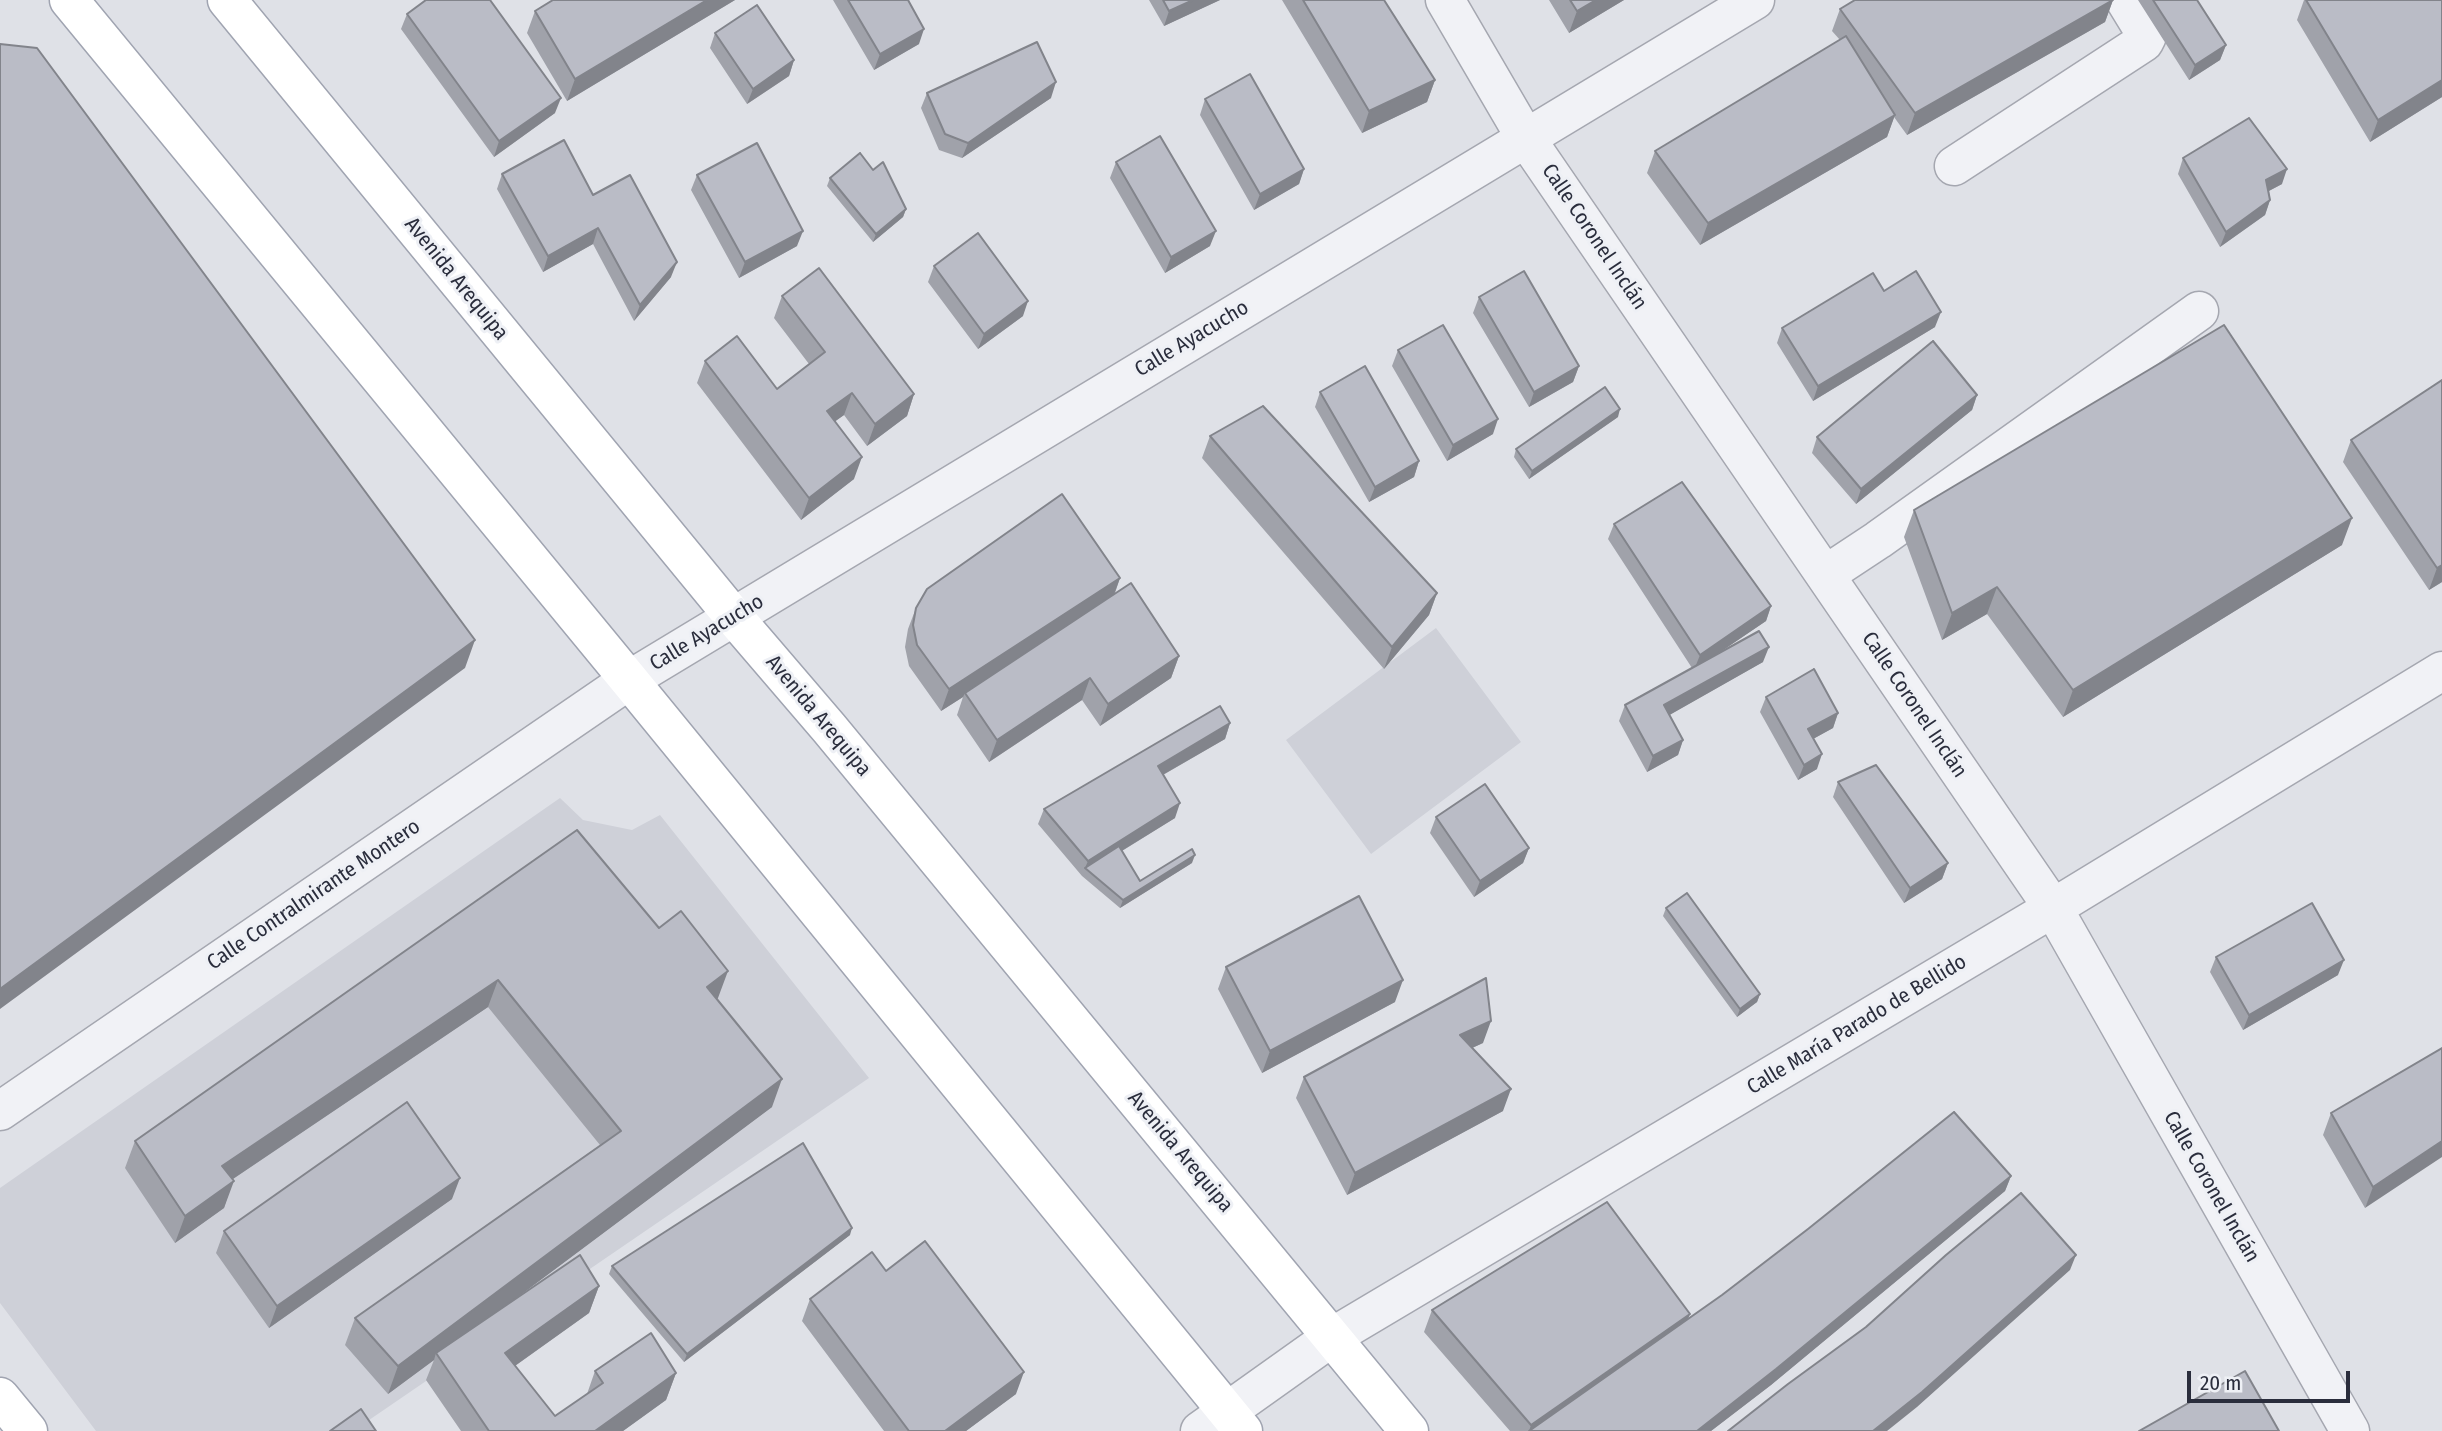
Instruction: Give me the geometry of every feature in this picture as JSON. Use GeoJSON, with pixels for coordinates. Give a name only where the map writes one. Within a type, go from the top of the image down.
{"type":"FeatureCollection","features":[{"type":"Feature","properties":{"kind":"main road"},"geometry":{"type":"LineString","coordinates":[[69,0],[629,680],[1223,1425]]}},
{"type":"Feature","properties":{"kind":"main road","name":"Avenida Arequipa"},"geometry":{"type":"LineString","coordinates":[[228,0],[733,616],[830,728],[1409,1431]]}},
{"type":"Feature","properties":{"kind":"main road"},"geometry":{"type":"LineString","coordinates":[[0,1397],[28,1431]]}},
{"type":"Feature","properties":{"kind":"street","name":"Calle Coronel Inclán"},"geometry":{"type":"LineString","coordinates":[[1445,0],[1525,137],[2053,908],[2350,1431]]}},
{"type":"Feature","properties":{"kind":"street","name":"Calle Ayacucho"},"geometry":{"type":"LineString","coordinates":[[629,680],[1755,0]]}},
{"type":"Feature","properties":{"kind":"street"},"geometry":{"type":"LineString","coordinates":[[1954,166],[2144,42],[2147,36],[2125,0]]}},
{"type":"Feature","properties":{"kind":"street"},"geometry":{"type":"LineString","coordinates":[[1825,575],[2199,311]]}},
{"type":"Feature","properties":{"kind":"street","name":"Calle María Parado de Bellido"},"geometry":{"type":"LineString","coordinates":[[1223,1425],[1273,1379],[1332,1337],[2053,908],[2442,671]]}},
{"type":"Feature","properties":{"kind":"street","name":"Calle Contralmirante Montero"},"geometry":{"type":"LineString","coordinates":[[0,1111],[629,680]]}},
{"type":"Feature","properties":{"kind":"shaded area"},"geometry":{"type":"Polygon","coordinates":[[[1436,628],[1521,742],[1371,854],[1286,740],[1436,628]]]}},
{"type":"Feature","properties":{"kind":"shaded area"},"geometry":{"type":"Polygon","coordinates":[[[560,798],[583,820],[632,830],[660,815],[869,1078],[353,1431],[96,1431],[0,1303],[0,1188],[560,798]]]}},
{"type":"Feature","properties":{"kind":"building"},"geometry":{"type":"Polygon","coordinates":[[[426,0],[490,0],[561,98],[499,141],[407,14],[426,0]]]}},
{"type":"Feature","properties":{"kind":"building"},"geometry":{"type":"Polygon","coordinates":[[[553,0],[707,0],[575,79],[535,11],[553,0]]]}},
{"type":"Feature","properties":{"kind":"building"},"geometry":{"type":"Polygon","coordinates":[[[848,0],[908,0],[924,29],[880,54],[848,0]]]}},
{"type":"Feature","properties":{"kind":"building"},"geometry":{"type":"Polygon","coordinates":[[[1163,0],[1193,0],[1169,11],[1163,0]]]}},
{"type":"Feature","properties":{"kind":"building"},"geometry":{"type":"Polygon","coordinates":[[[1303,0],[1384,0],[1435,80],[1369,111],[1303,0]]]}},
{"type":"Feature","properties":{"kind":"building"},"geometry":{"type":"Polygon","coordinates":[[[1570,0],[1596,0],[1577,11],[1570,0]]]}},
{"type":"Feature","properties":{"kind":"building"},"geometry":{"type":"Polygon","coordinates":[[[1855,0],[2113,0],[1915,113],[1840,9],[1855,0]]]}},
{"type":"Feature","properties":{"kind":"building"},"geometry":{"type":"Polygon","coordinates":[[[2153,0],[2197,0],[2226,45],[2195,65],[2153,0]]]}},
{"type":"Feature","properties":{"kind":"building"},"geometry":{"type":"Polygon","coordinates":[[[2306,0],[2442,0],[2442,80],[2378,120],[2306,0]]]}},
{"type":"Feature","properties":{"kind":"building"},"geometry":{"type":"Polygon","coordinates":[[[757,5],[794,60],[753,89],[715,33],[757,5]]]}},
{"type":"Feature","properties":{"kind":"building"},"geometry":{"type":"Polygon","coordinates":[[[1846,36],[1895,115],[1708,223],[1655,151],[1846,36]]]}},
{"type":"Feature","properties":{"kind":"building"},"geometry":{"type":"Polygon","coordinates":[[[1037,42],[1056,82],[968,143],[945,134],[927,93],[1037,42]]]}},
{"type":"Feature","properties":{"kind":"building"},"geometry":{"type":"Polygon","coordinates":[[[0,44],[37,48],[475,640],[0,989],[0,44]]]}},
{"type":"Feature","properties":{"kind":"building"},"geometry":{"type":"Polygon","coordinates":[[[1250,74],[1304,169],[1260,194],[1205,99],[1250,74]]]}},
{"type":"Feature","properties":{"kind":"building"},"geometry":{"type":"Polygon","coordinates":[[[2249,118],[2287,169],[2266,180],[2270,200],[2226,232],[2183,158],[2249,118]]]}},
{"type":"Feature","properties":{"kind":"building"},"geometry":{"type":"Polygon","coordinates":[[[1160,136],[1216,231],[1171,257],[1116,162],[1160,136]]]}},
{"type":"Feature","properties":{"kind":"building"},"geometry":{"type":"Polygon","coordinates":[[[564,140],[593,195],[630,175],[677,262],[640,305],[598,228],[548,256],[502,174],[564,140]]]}},
{"type":"Feature","properties":{"kind":"building"},"geometry":{"type":"Polygon","coordinates":[[[757,143],[803,231],[745,262],[697,175],[757,143]]]}},
{"type":"Feature","properties":{"kind":"building"},"geometry":{"type":"Polygon","coordinates":[[[860,153],[873,170],[883,162],[906,209],[876,234],[830,178],[860,153]]]}},
{"type":"Feature","properties":{"kind":"building"},"geometry":{"type":"Polygon","coordinates":[[[978,233],[1028,301],[984,334],[934,266],[978,233]]]}},
{"type":"Feature","properties":{"kind":"building"},"geometry":{"type":"Polygon","coordinates":[[[819,268],[914,394],[875,424],[852,393],[827,411],[862,457],[809,498],[705,361],[737,336],[777,389],[825,352],[782,296],[819,268]]]}},
{"type":"Feature","properties":{"kind":"building"},"geometry":{"type":"Polygon","coordinates":[[[1524,271],[1579,366],[1534,392],[1479,297],[1524,271]]]}},
{"type":"Feature","properties":{"kind":"building"},"geometry":{"type":"Polygon","coordinates":[[[1916,271],[1941,312],[1818,386],[1782,328],[1873,273],[1884,291],[1916,271]]]}},
{"type":"Feature","properties":{"kind":"building"},"geometry":{"type":"Polygon","coordinates":[[[1443,325],[1498,419],[1453,445],[1398,350],[1443,325]]]}},
{"type":"Feature","properties":{"kind":"building"},"geometry":{"type":"Polygon","coordinates":[[[2224,325],[2352,518],[2073,690],[1997,587],[1952,613],[1914,510],[2224,325]]]}},
{"type":"Feature","properties":{"kind":"building"},"geometry":{"type":"Polygon","coordinates":[[[1933,341],[1977,395],[1861,489],[1817,437],[1933,341]]]}},
{"type":"Feature","properties":{"kind":"building"},"geometry":{"type":"Polygon","coordinates":[[[1365,366],[1419,461],[1375,487],[1320,392],[1365,366]]]}},
{"type":"Feature","properties":{"kind":"building"},"geometry":{"type":"Polygon","coordinates":[[[2442,380],[2442,565],[2437,568],[2351,440],[2442,380]]]}},
{"type":"Feature","properties":{"kind":"building"},"geometry":{"type":"Polygon","coordinates":[[[1605,387],[1620,409],[1532,471],[1516,449],[1605,387]]]}},
{"type":"Feature","properties":{"kind":"building"},"geometry":{"type":"Polygon","coordinates":[[[1263,406],[1437,593],[1392,647],[1210,436],[1263,406]]]}},
{"type":"Feature","properties":{"kind":"building"},"geometry":{"type":"Polygon","coordinates":[[[1682,482],[1771,606],[1700,655],[1614,524],[1682,482]]]}},
{"type":"Feature","properties":{"kind":"building"},"geometry":{"type":"Polygon","coordinates":[[[1062,494],[1120,578],[949,689],[917,645],[913,625],[916,608],[927,589],[1062,494]]]}},
{"type":"Feature","properties":{"kind":"building"},"geometry":{"type":"Polygon","coordinates":[[[1131,583],[1179,656],[1108,704],[1090,678],[997,740],[965,693],[1131,583]]]}},
{"type":"Feature","properties":{"kind":"building"},"geometry":{"type":"Polygon","coordinates":[[[1759,631],[1769,647],[1664,705],[1683,740],[1653,756],[1625,705],[1759,631]]]}},
{"type":"Feature","properties":{"kind":"building"},"geometry":{"type":"Polygon","coordinates":[[[1814,669],[1838,713],[1808,729],[1822,754],[1804,765],[1766,697],[1814,669]]]}},
{"type":"Feature","properties":{"kind":"building"},"geometry":{"type":"Polygon","coordinates":[[[1220,706],[1230,723],[1158,766],[1180,803],[1088,861],[1044,809],[1220,706]]]}},
{"type":"Feature","properties":{"kind":"building"},"geometry":{"type":"Polygon","coordinates":[[[1876,765],[1948,863],[1910,888],[1838,782],[1876,765]]]}},
{"type":"Feature","properties":{"kind":"building"},"geometry":{"type":"Polygon","coordinates":[[[1485,784],[1529,848],[1480,881],[1436,817],[1485,784]]]}},
{"type":"Feature","properties":{"kind":"building"},"geometry":{"type":"Polygon","coordinates":[[[577,830],[659,928],[681,911],[728,971],[707,987],[782,1079],[398,1366],[355,1318],[621,1131],[498,980],[222,1166],[234,1181],[185,1216],[135,1141],[577,830]]]}},
{"type":"Feature","properties":{"kind":"building"},"geometry":{"type":"Polygon","coordinates":[[[1119,846],[1140,881],[1192,849],[1195,855],[1123,900],[1085,868],[1119,846]]]}},
{"type":"Feature","properties":{"kind":"building"},"geometry":{"type":"Polygon","coordinates":[[[1687,893],[1760,994],[1740,1009],[1666,908],[1687,893]]]}},
{"type":"Feature","properties":{"kind":"building"},"geometry":{"type":"Polygon","coordinates":[[[1359,896],[1403,980],[1270,1051],[1226,967],[1359,896]]]}},
{"type":"Feature","properties":{"kind":"building"},"geometry":{"type":"Polygon","coordinates":[[[2312,903],[2344,960],[2249,1015],[2216,957],[2312,903]]]}},
{"type":"Feature","properties":{"kind":"building"},"geometry":{"type":"Polygon","coordinates":[[[1486,978],[1491,1021],[1460,1035],[1511,1089],[1355,1173],[1304,1077],[1486,978]]]}},
{"type":"Feature","properties":{"kind":"building"},"geometry":{"type":"Polygon","coordinates":[[[2442,1048],[2442,1141],[2373,1187],[2331,1113],[2442,1048]]]}},
{"type":"Feature","properties":{"kind":"building"},"geometry":{"type":"Polygon","coordinates":[[[407,1102],[460,1178],[277,1306],[224,1231],[407,1102]]]}},
{"type":"Feature","properties":{"kind":"building"},"geometry":{"type":"Polygon","coordinates":[[[1954,1112],[2011,1176],[1697,1431],[1529,1431],[1722,1295],[1954,1112]]]}},
{"type":"Feature","properties":{"kind":"building"},"geometry":{"type":"Polygon","coordinates":[[[803,1143],[852,1228],[687,1354],[612,1266],[803,1143]]]}},
{"type":"Feature","properties":{"kind":"building"},"geometry":{"type":"Polygon","coordinates":[[[2021,1193],[2076,1255],[1922,1392],[1873,1431],[1728,1431],[1866,1327],[1946,1255],[2021,1193]]]}},
{"type":"Feature","properties":{"kind":"building"},"geometry":{"type":"Polygon","coordinates":[[[1607,1202],[1690,1314],[1531,1425],[1432,1310],[1607,1202]]]}},
{"type":"Feature","properties":{"kind":"building"},"geometry":{"type":"Polygon","coordinates":[[[925,1241],[1024,1372],[945,1431],[909,1431],[810,1299],[872,1252],[886,1271],[925,1241]]]}},
{"type":"Feature","properties":{"kind":"building"},"geometry":{"type":"Polygon","coordinates":[[[580,1255],[599,1286],[505,1353],[555,1416],[603,1383],[595,1371],[651,1333],[676,1373],[595,1431],[489,1431],[436,1353],[580,1255]]]}},
{"type":"Feature","properties":{"kind":"building"},"geometry":{"type":"Polygon","coordinates":[[[2245,1371],[2279,1431],[2139,1431],[2245,1371]]]}},
{"type":"Feature","properties":{"kind":"building"},"geometry":{"type":"Polygon","coordinates":[[[361,1409],[376,1431],[330,1431],[361,1409]]]}}]}
